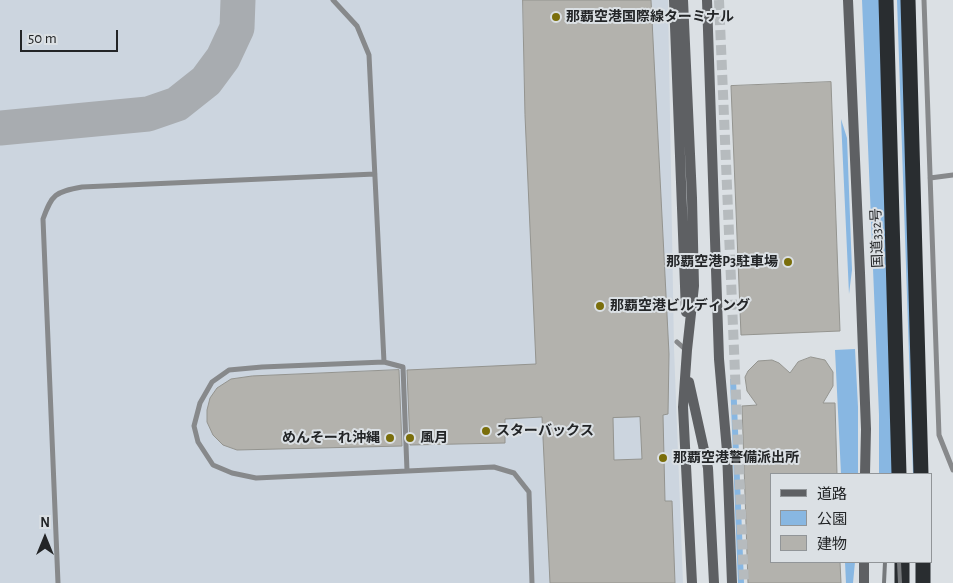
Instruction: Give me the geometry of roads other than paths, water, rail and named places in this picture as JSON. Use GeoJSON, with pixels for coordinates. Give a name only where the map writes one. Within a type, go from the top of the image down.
{"type":"FeatureCollection","features":[{"type":"Feature","properties":{"kind":"highway","name":"国道332号"},"geometry":{"type":"LineString","coordinates":[[886,0],[899,473]]}},
{"type":"Feature","properties":{"kind":"highway"},"geometry":{"type":"LineString","coordinates":[[908,0],[920,473]]}},
{"type":"Feature","properties":{"kind":"highway"},"geometry":{"type":"LineString","coordinates":[[902,563],[902,583]]}},
{"type":"Feature","properties":{"kind":"highway"},"geometry":{"type":"LineString","coordinates":[[923,563],[923,583]]}},
{"type":"Feature","properties":{"kind":"street"},"geometry":{"type":"LineString","coordinates":[[674,0],[697,583]]}},
{"type":"Feature","properties":{"kind":"street"},"geometry":{"type":"LineString","coordinates":[[683,0],[694,286],[686,350],[683,407],[692,583]]}},
{"type":"Feature","properties":{"kind":"street"},"geometry":{"type":"LineString","coordinates":[[707,0],[719,359],[727,451],[732,583]]}},
{"type":"Feature","properties":{"kind":"street"},"geometry":{"type":"LineString","coordinates":[[848,0],[866,429],[865,473]]}},
{"type":"Feature","properties":{"kind":"street"},"geometry":{"type":"LineString","coordinates":[[688,376],[708,468],[714,583]]}},
{"type":"Feature","properties":{"kind":"street"},"geometry":{"type":"LineString","coordinates":[[864,563],[864,583]]}},
{"type":"Feature","properties":{"kind":"lane"},"geometry":{"type":"LineString","coordinates":[[333,0],[357,26],[369,55],[384,362]]}},
{"type":"Feature","properties":{"kind":"lane"},"geometry":{"type":"LineString","coordinates":[[924,0],[939,435],[953,470]]}},
{"type":"Feature","properties":{"kind":"lane"},"geometry":{"type":"LineString","coordinates":[[58,583],[43,219],[50,201],[61,191],[82,187],[375,174]]}},
{"type":"Feature","properties":{"kind":"lane"},"geometry":{"type":"LineString","coordinates":[[930,178],[953,175]]}},
{"type":"Feature","properties":{"kind":"lane"},"geometry":{"type":"LineString","coordinates":[[677,342],[686,350]]}},
{"type":"Feature","properties":{"kind":"lane"},"geometry":{"type":"LineString","coordinates":[[407,471],[402,367],[384,362],[229,370],[212,382],[200,403],[194,426],[198,442],[213,465],[232,473],[256,478],[494,467],[514,474],[529,492],[532,583]]}},
{"type":"Feature","properties":{"kind":"tunnel"},"geometry":{"type":"LineString","coordinates":[[719,0],[744,583]]}},
{"type":"Feature","properties":{"kind":"railway"},"geometry":{"type":"LineString","coordinates":[[884,583],[885,563]]}},
{"type":"Feature","properties":{"kind":"railway"},"geometry":{"type":"LineString","coordinates":[[899,563],[900,583]]}},
{"type":"Feature","properties":{"kind":"place","name":"那覇空港国際線ターミナル"},"geometry":{"type":"Point","coordinates":[556,17]}},
{"type":"Feature","properties":{"kind":"place","name":"那覇空港P3駐車場"},"geometry":{"type":"Point","coordinates":[788,262]}},
{"type":"Feature","properties":{"kind":"place","name":"那覇空港ビルディング"},"geometry":{"type":"Point","coordinates":[600,306]}},
{"type":"Feature","properties":{"kind":"place","name":"スターバックス"},"geometry":{"type":"Point","coordinates":[486,431]}},
{"type":"Feature","properties":{"kind":"place","name":"めんそーれ沖縄"},"geometry":{"type":"Point","coordinates":[390,438]}},
{"type":"Feature","properties":{"kind":"place","name":"風月"},"geometry":{"type":"Point","coordinates":[410,438]}},
{"type":"Feature","properties":{"kind":"place","name":"那覇空港警備派出所"},"geometry":{"type":"Point","coordinates":[663,458]}}]}
